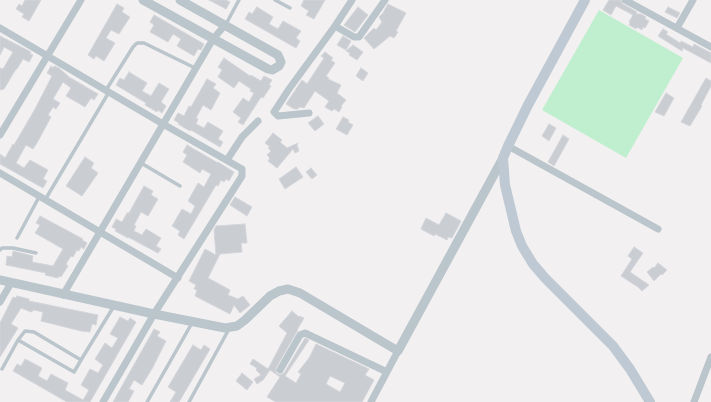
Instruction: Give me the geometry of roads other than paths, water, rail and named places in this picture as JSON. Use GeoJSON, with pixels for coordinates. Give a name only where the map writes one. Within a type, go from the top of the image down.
{"type":"FeatureCollection","features":[{"type":"Feature","properties":{"kind":"main road"},"geometry":{"type":"LineString","coordinates":[[585,0],[528,105],[508,146],[504,158],[505,185],[516,231],[522,246],[545,278],[613,346],[630,369],[650,402]]}},
{"type":"Feature","properties":{"kind":"street"},"geometry":{"type":"LineString","coordinates":[[0,135],[81,0]]}},
{"type":"Feature","properties":{"kind":"street"},"geometry":{"type":"LineString","coordinates":[[143,0],[268,69],[272,70],[279,66],[281,62],[278,55],[180,0]]}},
{"type":"Feature","properties":{"kind":"street"},"geometry":{"type":"LineString","coordinates":[[309,113],[278,116],[274,112],[352,0]]}},
{"type":"Feature","properties":{"kind":"street"},"geometry":{"type":"LineString","coordinates":[[335,26],[354,37],[359,37],[386,0]]}},
{"type":"Feature","properties":{"kind":"street"},"geometry":{"type":"LineString","coordinates":[[625,0],[711,48]]}},
{"type":"Feature","properties":{"kind":"street"},"geometry":{"type":"LineString","coordinates":[[676,28],[693,0]]}},
{"type":"Feature","properties":{"kind":"street"},"geometry":{"type":"LineString","coordinates":[[63,295],[213,39],[225,25]]}},
{"type":"Feature","properties":{"kind":"street"},"geometry":{"type":"LineString","coordinates":[[0,28],[242,169],[242,176],[154,314],[103,402]]}},
{"type":"Feature","properties":{"kind":"street"},"geometry":{"type":"LineString","coordinates":[[226,160],[242,137],[258,121]]}},
{"type":"Feature","properties":{"kind":"street"},"geometry":{"type":"LineString","coordinates":[[508,146],[658,229]]}},
{"type":"Feature","properties":{"kind":"street"},"geometry":{"type":"LineString","coordinates":[[371,402],[504,158]]}},
{"type":"Feature","properties":{"kind":"street"},"geometry":{"type":"LineString","coordinates":[[0,173],[178,278]]}},
{"type":"Feature","properties":{"kind":"street"},"geometry":{"type":"LineString","coordinates":[[0,280],[114,306],[225,328],[237,326],[270,296],[279,291],[288,289],[300,293],[398,351]]}},
{"type":"Feature","properties":{"kind":"street"},"geometry":{"type":"LineString","coordinates":[[0,301],[11,283]]}},
{"type":"Feature","properties":{"kind":"street"},"geometry":{"type":"LineString","coordinates":[[280,370],[300,336],[305,333],[387,372]]}},
{"type":"Feature","properties":{"kind":"street"},"geometry":{"type":"LineString","coordinates":[[694,402],[711,356]]}},
{"type":"Feature","properties":{"kind":"lane"},"geometry":{"type":"LineString","coordinates":[[225,25],[239,0]]}},
{"type":"Feature","properties":{"kind":"lane"},"geometry":{"type":"LineString","coordinates":[[275,0],[290,8]]}},
{"type":"Feature","properties":{"kind":"lane"},"geometry":{"type":"LineString","coordinates":[[17,238],[108,91],[132,47],[137,43],[144,43],[196,68]]}},
{"type":"Feature","properties":{"kind":"lane"},"geometry":{"type":"LineString","coordinates":[[141,163],[180,186]]}},
{"type":"Feature","properties":{"kind":"lane"},"geometry":{"type":"LineString","coordinates":[[0,250],[2,248],[13,248],[36,253]]}},
{"type":"Feature","properties":{"kind":"lane"},"geometry":{"type":"LineString","coordinates":[[18,340],[74,372],[114,306]]}},
{"type":"Feature","properties":{"kind":"lane"},"geometry":{"type":"LineString","coordinates":[[147,402],[192,322]]}},
{"type":"Feature","properties":{"kind":"lane"},"geometry":{"type":"LineString","coordinates":[[189,402],[230,328]]}},
{"type":"Feature","properties":{"kind":"lane"},"geometry":{"type":"LineString","coordinates":[[2,369],[25,330],[34,332],[81,360]]}}]}
